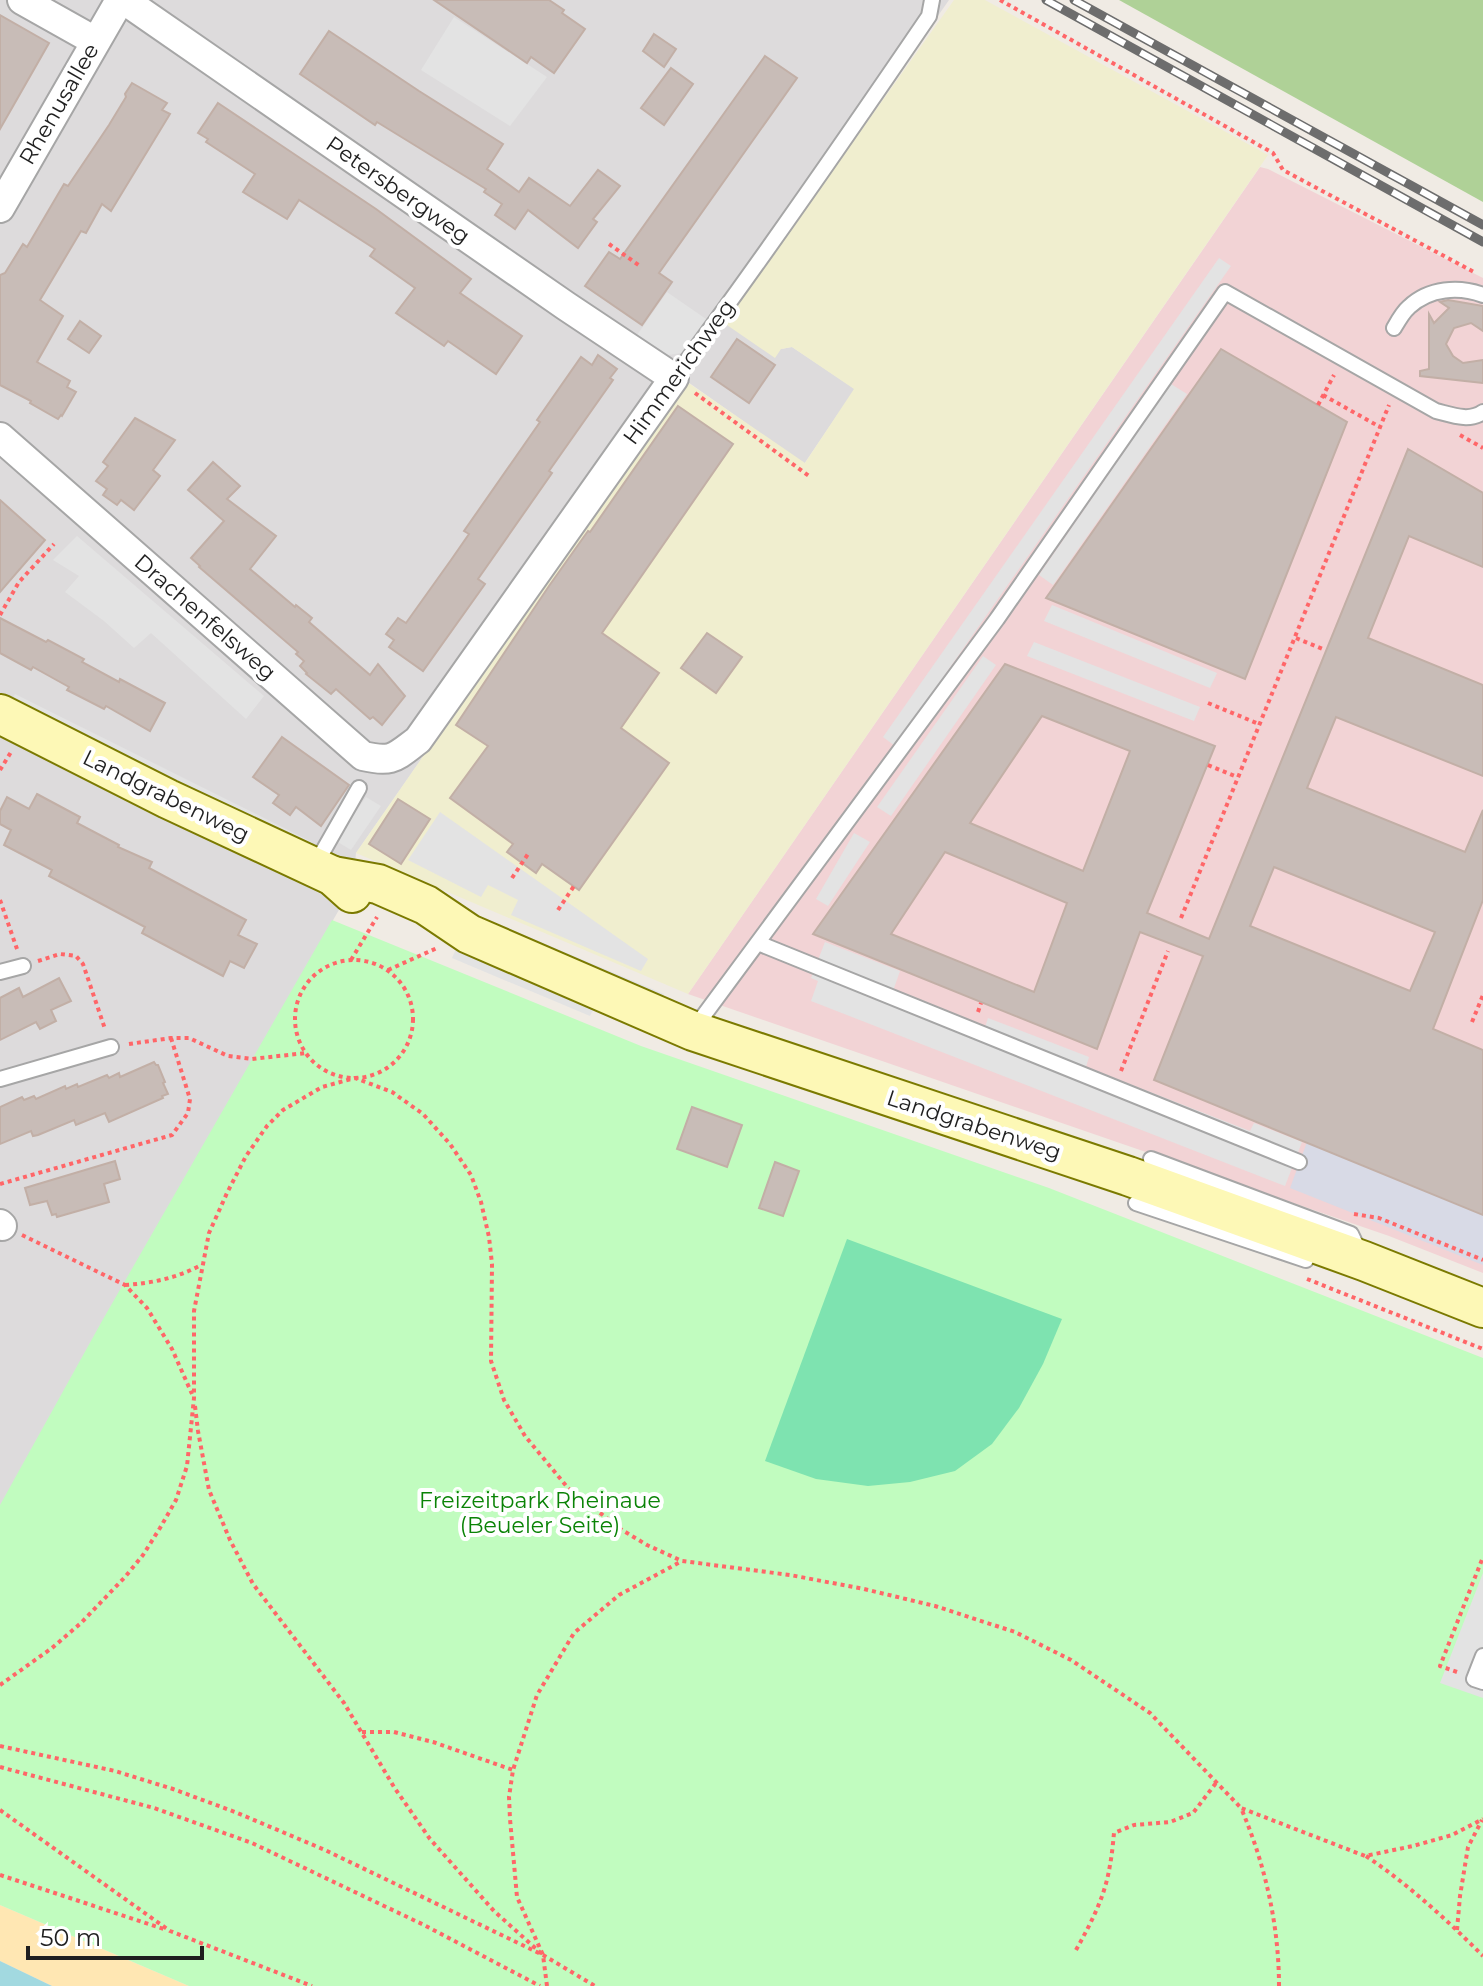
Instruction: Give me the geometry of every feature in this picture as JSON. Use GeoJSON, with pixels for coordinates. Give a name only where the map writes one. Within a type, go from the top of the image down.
{"type":"FeatureCollection","features":[{"type":"Feature","properties":{"kind":"street"},"geometry":{"type":"LineString","coordinates":[[22,0],[95,41]]}},
{"type":"Feature","properties":{"kind":"street","name":"Rhenusallee"},"geometry":{"type":"LineString","coordinates":[[0,208],[95,41],[122,0]]}},
{"type":"Feature","properties":{"kind":"street","name":"Petersbergweg"},"geometry":{"type":"LineString","coordinates":[[122,0],[674,378]]}},
{"type":"Feature","properties":{"kind":"street","name":"Himmerichweg"},"geometry":{"type":"LineString","coordinates":[[418,740],[674,378]]}},
{"type":"Feature","properties":{"kind":"street","name":"Drachenfelsweg"},"geometry":{"type":"LineString","coordinates":[[0,437],[363,756],[393,759],[418,740]]}},
{"type":"Feature","properties":{"kind":"street","name":"Landgrabenweg"},"geometry":{"type":"LineString","coordinates":[[0,714],[168,799],[324,872],[378,884],[426,905],[469,934],[693,1031],[1128,1176],[1341,1265],[1483,1308]]}},
{"type":"Feature","properties":{"kind":"street","name":"Landgrabenweg"},"geometry":{"type":"LineString","coordinates":[[324,872],[368,906],[417,929],[469,934]]}},
{"type":"Feature","properties":{"kind":"lane","name":"Himmerichweg"},"geometry":{"type":"LineString","coordinates":[[674,378],[929,16],[932,0]]}},
{"type":"Feature","properties":{"kind":"lane"},"geometry":{"type":"LineString","coordinates":[[1394,328],[1408,307],[1437,292],[1461,289],[1483,295]]}},
{"type":"Feature","properties":{"kind":"lane"},"geometry":{"type":"LineString","coordinates":[[693,1031],[997,619],[1225,292],[1436,411],[1464,418],[1483,412]]}},
{"type":"Feature","properties":{"kind":"lane"},"geometry":{"type":"LineString","coordinates":[[324,872],[359,788]]}},
{"type":"Feature","properties":{"kind":"lane"},"geometry":{"type":"LineString","coordinates":[[758,943],[1299,1162]]}},
{"type":"Feature","properties":{"kind":"lane"},"geometry":{"type":"LineString","coordinates":[[0,972],[23,966]]}},
{"type":"Feature","properties":{"kind":"lane"},"geometry":{"type":"LineString","coordinates":[[0,1079],[111,1047]]}},
{"type":"Feature","properties":{"kind":"lane"},"geometry":{"type":"LineString","coordinates":[[1136,1203],[1341,1265],[1351,1234],[1151,1159]]}},
{"type":"Feature","properties":{"kind":"lane"},"geometry":{"type":"LineString","coordinates":[[1478,1681],[1483,1656]]}},
{"type":"Feature","properties":{"kind":"path"},"geometry":{"type":"LineString","coordinates":[[1000,0],[1273,153],[1283,170],[1483,277]]}},
{"type":"Feature","properties":{"kind":"path"},"geometry":{"type":"LineString","coordinates":[[609,244],[640,266]]}},
{"type":"Feature","properties":{"kind":"path"},"geometry":{"type":"LineString","coordinates":[[1318,405],[1342,358]]}},
{"type":"Feature","properties":{"kind":"path"},"geometry":{"type":"LineString","coordinates":[[674,378],[809,476]]}},
{"type":"Feature","properties":{"kind":"path"},"geometry":{"type":"LineString","coordinates":[[1181,918],[1396,388]]}},
{"type":"Feature","properties":{"kind":"path"},"geometry":{"type":"LineString","coordinates":[[1323,395],[1380,427]]}},
{"type":"Feature","properties":{"kind":"path"},"geometry":{"type":"LineString","coordinates":[[0,615],[19,582],[54,544]]}},
{"type":"Feature","properties":{"kind":"path"},"geometry":{"type":"LineString","coordinates":[[1296,638],[1325,650]]}},
{"type":"Feature","properties":{"kind":"path"},"geometry":{"type":"LineString","coordinates":[[1208,703],[1259,724]]}},
{"type":"Feature","properties":{"kind":"path"},"geometry":{"type":"LineString","coordinates":[[1208,765],[1237,777]]}},
{"type":"Feature","properties":{"kind":"path"},"geometry":{"type":"LineString","coordinates":[[512,878],[528,854]]}},
{"type":"Feature","properties":{"kind":"path"},"geometry":{"type":"LineString","coordinates":[[558,910],[574,886]]}},
{"type":"Feature","properties":{"kind":"path"},"geometry":{"type":"LineString","coordinates":[[0,900],[23,966],[60,954],[76,956],[83,964],[111,1047],[189,1038],[228,1056],[252,1059],[306,1053]]}},
{"type":"Feature","properties":{"kind":"path"},"geometry":{"type":"LineString","coordinates":[[351,960],[380,912]]}},
{"type":"Feature","properties":{"kind":"path"},"geometry":{"type":"LineString","coordinates":[[388,970],[469,934]]}},
{"type":"Feature","properties":{"kind":"path"},"geometry":{"type":"LineString","coordinates":[[1114,1088],[1168,951]]}},
{"type":"Feature","properties":{"kind":"path"},"geometry":{"type":"LineString","coordinates":[[0,1685],[81,1623],[125,1577],[143,1555],[176,1500],[187,1466],[194,1398],[194,1311],[201,1265],[209,1233],[227,1193],[246,1156],[267,1126],[283,1110],[322,1087],[355,1078],[370,1075],[384,1069],[397,1060],[407,1046],[412,1031],[410,1001],[399,981],[388,970],[372,963],[351,960],[333,963],[309,980],[299,996],[295,1015],[297,1035],[306,1053],[319,1067],[337,1075],[355,1078],[392,1092],[423,1114],[450,1144],[471,1175],[481,1202],[492,1264],[491,1361],[504,1400],[525,1436],[568,1488],[622,1530],[682,1561],[790,1575],[935,1606],[1015,1632],[1071,1660],[1150,1713],[1241,1808],[1365,1856],[1393,1874],[1483,1956]]}},
{"type":"Feature","properties":{"kind":"path"},"geometry":{"type":"LineString","coordinates":[[1472,1022],[1483,995]]}},
{"type":"Feature","properties":{"kind":"path"},"geometry":{"type":"LineString","coordinates":[[0,1184],[172,1135],[188,1113],[190,1099],[171,1038]]}},
{"type":"Feature","properties":{"kind":"path"},"geometry":{"type":"LineString","coordinates":[[1345,1214],[1379,1218],[1483,1260]]}},
{"type":"Feature","properties":{"kind":"path"},"geometry":{"type":"LineString","coordinates":[[1,1225],[125,1285],[147,1308],[172,1349],[194,1398],[209,1490],[253,1584],[344,1703],[394,1787],[430,1839],[494,1911],[543,1955]]}},
{"type":"Feature","properties":{"kind":"path"},"geometry":{"type":"LineString","coordinates":[[125,1285],[181,1276],[201,1265]]}},
{"type":"Feature","properties":{"kind":"path"},"geometry":{"type":"LineString","coordinates":[[1478,1681],[1440,1666],[1483,1557]]}},
{"type":"Feature","properties":{"kind":"path"},"geometry":{"type":"LineString","coordinates":[[547,1986],[543,1955],[517,1897],[510,1808],[513,1770],[537,1695],[574,1633],[619,1595],[682,1561]]}},
{"type":"Feature","properties":{"kind":"path"},"geometry":{"type":"LineString","coordinates":[[362,1732],[394,1732],[513,1770]]}},
{"type":"Feature","properties":{"kind":"path"},"geometry":{"type":"LineString","coordinates":[[0,1746],[115,1771],[235,1812],[325,1850],[543,1955],[595,1986]]}},
{"type":"Feature","properties":{"kind":"path"},"geometry":{"type":"LineString","coordinates":[[0,1767],[140,1803],[252,1843],[424,1925],[540,1986]]}},
{"type":"Feature","properties":{"kind":"path"},"geometry":{"type":"LineString","coordinates":[[1076,1950],[1104,1893],[1114,1833],[1134,1825],[1170,1822],[1193,1813],[1216,1783]]}},
{"type":"Feature","properties":{"kind":"path"},"geometry":{"type":"LineString","coordinates":[[1241,1808],[1261,1862],[1273,1914],[1279,1986]]}},
{"type":"Feature","properties":{"kind":"path"},"geometry":{"type":"LineString","coordinates":[[0,1810],[170,1931]]}},
{"type":"Feature","properties":{"kind":"path"},"geometry":{"type":"LineString","coordinates":[[1365,1856],[1452,1835],[1483,1819]]}},
{"type":"Feature","properties":{"kind":"path"},"geometry":{"type":"LineString","coordinates":[[1457,1930],[1468,1847],[1483,1819]]}},
{"type":"Feature","properties":{"kind":"path"},"geometry":{"type":"LineString","coordinates":[[0,1875],[170,1931],[312,1986]]}},
{"type":"Feature","properties":{"kind":"shaded area"},"geometry":{"type":"Polygon","coordinates":[[[0,0],[949,0],[724,323],[781,349],[792,347],[855,389],[804,464],[685,380],[356,853],[353,885],[0,1508],[0,0]]]}},
{"type":"Feature","properties":{"kind":"shaded area"},"geometry":{"type":"Polygon","coordinates":[[[954,0],[985,0],[1268,155],[688,994],[356,853],[684,380],[805,463],[854,389],[792,347],[781,349],[775,358],[724,323],[954,0]]]}},
{"type":"Feature","properties":{"kind":"shaded area"},"geometry":{"type":"Polygon","coordinates":[[[454,17],[547,77],[510,126],[421,70],[454,17]]]}},
{"type":"Feature","properties":{"kind":"shaded area"},"geometry":{"type":"Polygon","coordinates":[[[1260,167],[1483,278],[1483,1273],[1389,1236],[688,994],[1260,167]]]}},
{"type":"Feature","properties":{"kind":"shaded area"},"geometry":{"type":"Polygon","coordinates":[[[1219,258],[1231,266],[895,746],[883,737],[1219,258]]]}},
{"type":"Feature","properties":{"kind":"shaded area"},"geometry":{"type":"Polygon","coordinates":[[[667,292],[709,321],[688,352],[668,355],[637,335],[667,292]]]}},
{"type":"Feature","properties":{"kind":"shaded area"},"geometry":{"type":"Polygon","coordinates":[[[1171,384],[1187,394],[1053,585],[1039,575],[1171,384]]]}},
{"type":"Feature","properties":{"kind":"shaded area"},"geometry":{"type":"Polygon","coordinates":[[[77,536],[264,696],[246,719],[151,633],[134,648],[65,592],[79,576],[53,560],[77,536]]]}},
{"type":"Feature","properties":{"kind":"shaded area"},"geometry":{"type":"Polygon","coordinates":[[[1052,605],[1217,673],[1210,688],[1044,621],[1052,605]]]}},
{"type":"Feature","properties":{"kind":"shaded area"},"geometry":{"type":"Polygon","coordinates":[[[1034,642],[1200,707],[1194,721],[1027,656],[1034,642]]]}},
{"type":"Feature","properties":{"kind":"shaded area"},"geometry":{"type":"Polygon","coordinates":[[[983,656],[996,665],[891,816],[877,807],[983,656]]]}},
{"type":"Feature","properties":{"kind":"shaded area"},"geometry":{"type":"Polygon","coordinates":[[[15,694],[312,842],[308,852],[10,704],[15,694]]]}},
{"type":"Feature","properties":{"kind":"shaded area"},"geometry":{"type":"Polygon","coordinates":[[[366,797],[381,806],[351,850],[336,841],[366,797]]]}},
{"type":"Feature","properties":{"kind":"shaded area"},"geometry":{"type":"Polygon","coordinates":[[[440,812],[648,959],[641,971],[511,915],[518,900],[488,885],[481,897],[408,860],[440,812]]]}},
{"type":"Feature","properties":{"kind":"shaded area"},"geometry":{"type":"Polygon","coordinates":[[[854,833],[870,842],[828,906],[816,899],[854,833]]]}},
{"type":"Feature","properties":{"kind":"shaded area"},"geometry":{"type":"Polygon","coordinates":[[[505,927],[664,994],[659,1004],[501,937],[505,927]]]}},
{"type":"Feature","properties":{"kind":"shaded area"},"geometry":{"type":"Polygon","coordinates":[[[825,942],[900,971],[893,991],[985,1027],[988,1018],[1089,1057],[1086,1067],[1250,1131],[1254,1123],[1302,1142],[1285,1186],[811,1001],[818,981],[811,978],[825,942]]]}},
{"type":"Feature","properties":{"kind":"shaded area"},"geometry":{"type":"Polygon","coordinates":[[[456,949],[595,1006],[590,1016],[452,958],[456,949]]]}},
{"type":"Feature","properties":{"kind":"shaded area"},"geometry":{"type":"Polygon","coordinates":[[[1307,1142],[1483,1215],[1483,1265],[1290,1188],[1307,1142]]]}},
{"type":"Feature","properties":{"kind":"shaded area"},"geometry":{"type":"Polygon","coordinates":[[[1483,1573],[1483,1698],[1440,1683],[1483,1573]]]}},
{"type":"Feature","properties":{"kind":"green space"},"geometry":{"type":"Polygon","coordinates":[[[1119,0],[1483,0],[1483,202],[1119,0]]]}},
{"type":"Feature","properties":{"kind":"green space","name":"Freizeitpark Rheinaue (Beueler Seite)"},"geometry":{"type":"Polygon","coordinates":[[[332,920],[641,1046],[1049,1188],[1483,1358],[1483,1986],[189,1986],[0,1905],[0,1505],[332,920]]]}},
{"type":"Feature","properties":{"kind":"green space"},"geometry":{"type":"Polygon","coordinates":[[[847,1239],[1062,1319],[1043,1364],[1019,1408],[992,1444],[955,1471],[910,1482],[868,1486],[816,1479],[765,1461],[847,1239]]]}},
{"type":"Feature","properties":{"kind":"sand"},"geometry":{"type":"Polygon","coordinates":[[[0,1905],[189,1986],[52,1986],[0,1961],[0,1905]]]}},
{"type":"Feature","properties":{"kind":"water"},"geometry":{"type":"Polygon","coordinates":[[[0,1961],[52,1986],[0,1986],[0,1961]]]}},
{"type":"Feature","properties":{"kind":"building"},"geometry":{"type":"Polygon","coordinates":[[[434,0],[549,0],[585,29],[554,73],[531,57],[527,63],[434,0]]]}},
{"type":"Feature","properties":{"kind":"building"},"geometry":{"type":"Polygon","coordinates":[[[0,15],[49,43],[0,129],[0,15]]]}},
{"type":"Feature","properties":{"kind":"building"},"geometry":{"type":"Polygon","coordinates":[[[329,31],[503,144],[487,169],[519,192],[529,178],[570,206],[598,170],[620,186],[593,219],[597,222],[578,248],[528,210],[515,229],[495,215],[502,204],[484,192],[486,189],[377,122],[375,125],[300,74],[329,31]]]}},
{"type":"Feature","properties":{"kind":"building"},"geometry":{"type":"Polygon","coordinates":[[[654,34],[676,49],[664,67],[643,51],[654,34]]]}},
{"type":"Feature","properties":{"kind":"building"},"geometry":{"type":"Polygon","coordinates":[[[765,56],[797,78],[659,273],[672,282],[642,325],[585,286],[609,252],[620,259],[765,56]]]}},
{"type":"Feature","properties":{"kind":"building"},"geometry":{"type":"Polygon","coordinates":[[[671,68],[693,84],[664,125],[641,108],[671,68]]]}},
{"type":"Feature","properties":{"kind":"building"},"geometry":{"type":"Polygon","coordinates":[[[132,83],[167,103],[162,110],[170,114],[111,211],[102,204],[86,233],[81,231],[40,300],[63,316],[37,362],[70,381],[67,387],[76,392],[58,419],[0,385],[0,275],[5,273],[23,244],[27,247],[64,184],[68,186],[109,125],[132,83]]]}},
{"type":"Feature","properties":{"kind":"building"},"geometry":{"type":"Polygon","coordinates":[[[218,103],[376,209],[471,279],[460,293],[522,336],[496,374],[448,341],[444,346],[396,313],[415,288],[370,256],[375,249],[299,200],[287,219],[243,192],[255,174],[206,142],[208,139],[198,133],[218,103]]]}},
{"type":"Feature","properties":{"kind":"building"},"geometry":{"type":"Polygon","coordinates":[[[1448,300],[1483,306],[1483,331],[1471,323],[1454,328],[1446,344],[1453,356],[1463,363],[1483,360],[1483,383],[1420,376],[1420,371],[1429,369],[1429,314],[1434,323],[1449,308],[1440,302],[1448,300]]]}},
{"type":"Feature","properties":{"kind":"building"},"geometry":{"type":"Polygon","coordinates":[[[80,321],[101,336],[89,353],[68,339],[80,321]]]}},
{"type":"Feature","properties":{"kind":"building"},"geometry":{"type":"Polygon","coordinates":[[[737,339],[775,365],[749,403],[711,377],[737,339]]]}},
{"type":"Feature","properties":{"kind":"building"},"geometry":{"type":"Polygon","coordinates":[[[1221,349],[1347,422],[1245,679],[1046,598],[1221,349]]]}},
{"type":"Feature","properties":{"kind":"building"},"geometry":{"type":"Polygon","coordinates":[[[598,355],[617,369],[610,378],[613,380],[478,579],[485,584],[423,671],[389,647],[394,640],[386,634],[398,618],[406,623],[451,560],[469,534],[464,531],[581,357],[592,365],[598,355]]]}},
{"type":"Feature","properties":{"kind":"building"},"geometry":{"type":"Polygon","coordinates":[[[678,406],[733,444],[602,633],[659,673],[621,728],[669,763],[579,890],[542,864],[536,873],[507,852],[513,844],[450,798],[488,746],[456,725],[549,586],[678,406]]]}},
{"type":"Feature","properties":{"kind":"building"},"geometry":{"type":"Polygon","coordinates":[[[135,418],[175,440],[153,470],[160,476],[134,510],[121,500],[117,505],[103,495],[107,489],[96,481],[108,466],[103,462],[135,418]]]}},
{"type":"Feature","properties":{"kind":"building"},"geometry":{"type":"Polygon","coordinates":[[[1408,449],[1483,493],[1483,567],[1409,536],[1368,638],[1483,685],[1483,776],[1336,717],[1307,788],[1465,852],[1483,810],[1483,900],[1433,1029],[1483,1050],[1483,1215],[1154,1080],[1203,956],[1140,932],[1097,1049],[813,934],[1005,664],[1215,746],[1147,913],[1209,939],[1408,449]],[[1042,716],[970,823],[1083,871],[1130,751],[1042,716]],[[945,852],[891,934],[1034,992],[1067,903],[945,852]],[[1274,867],[1250,926],[1410,991],[1435,932],[1274,867]]]}},
{"type":"Feature","properties":{"kind":"building"},"geometry":{"type":"Polygon","coordinates":[[[213,462],[240,486],[227,499],[276,536],[250,569],[312,618],[309,622],[370,675],[378,664],[405,696],[382,725],[373,717],[370,719],[336,689],[331,694],[306,674],[300,666],[304,661],[296,654],[298,652],[191,558],[224,521],[188,490],[213,462]]]}},
{"type":"Feature","properties":{"kind":"building"},"geometry":{"type":"Polygon","coordinates":[[[0,500],[45,540],[0,592],[0,500]]]}},
{"type":"Feature","properties":{"kind":"building"},"geometry":{"type":"Polygon","coordinates":[[[0,618],[46,642],[48,640],[119,682],[120,679],[165,703],[150,731],[106,706],[104,709],[67,690],[69,687],[33,667],[31,670],[0,653],[0,618]]]}},
{"type":"Feature","properties":{"kind":"building"},"geometry":{"type":"Polygon","coordinates":[[[707,633],[742,657],[716,693],[681,668],[707,633]]]}},
{"type":"Feature","properties":{"kind":"building"},"geometry":{"type":"Polygon","coordinates":[[[282,737],[349,785],[321,826],[296,807],[290,815],[273,803],[279,795],[253,777],[282,737]]]}},
{"type":"Feature","properties":{"kind":"building"},"geometry":{"type":"Polygon","coordinates":[[[37,794],[80,817],[77,823],[152,862],[149,868],[246,920],[238,935],[257,944],[244,968],[230,961],[223,976],[142,933],[145,927],[49,876],[52,870],[4,845],[11,830],[0,824],[0,811],[7,797],[29,809],[37,794]]]}},
{"type":"Feature","properties":{"kind":"building"},"geometry":{"type":"Polygon","coordinates":[[[398,799],[430,819],[401,864],[369,844],[398,799]]]}},
{"type":"Feature","properties":{"kind":"building"},"geometry":{"type":"Polygon","coordinates":[[[59,978],[71,1001],[51,1010],[56,1021],[40,1029],[36,1022],[0,1040],[0,998],[19,988],[23,997],[59,978]]]}},
{"type":"Feature","properties":{"kind":"building"},"geometry":{"type":"Polygon","coordinates":[[[154,1062],[158,1065],[168,1094],[163,1098],[109,1122],[105,1113],[76,1125],[74,1120],[38,1135],[33,1136],[31,1131],[0,1144],[0,1107],[22,1097],[24,1100],[34,1096],[36,1099],[65,1086],[66,1089],[77,1084],[78,1087],[107,1075],[109,1078],[119,1073],[120,1077],[154,1062]]]}},
{"type":"Feature","properties":{"kind":"building"},"geometry":{"type":"Polygon","coordinates":[[[692,1107],[742,1125],[727,1167],[677,1149],[692,1107]]]}},
{"type":"Feature","properties":{"kind":"building"},"geometry":{"type":"Polygon","coordinates":[[[115,1161],[120,1179],[104,1184],[109,1202],[57,1217],[56,1214],[52,1215],[47,1201],[30,1205],[25,1188],[115,1161]]]}},
{"type":"Feature","properties":{"kind":"building"},"geometry":{"type":"Polygon","coordinates":[[[775,1162],[799,1171],[783,1216],[759,1208],[775,1162]]]}},
{"type":"Feature","properties":{"kind":"railway"},"geometry":{"type":"LineString","coordinates":[[1046,0],[1483,242]]}},
{"type":"Feature","properties":{"kind":"railway"},"geometry":{"type":"LineString","coordinates":[[1074,0],[1483,225]]}}]}
